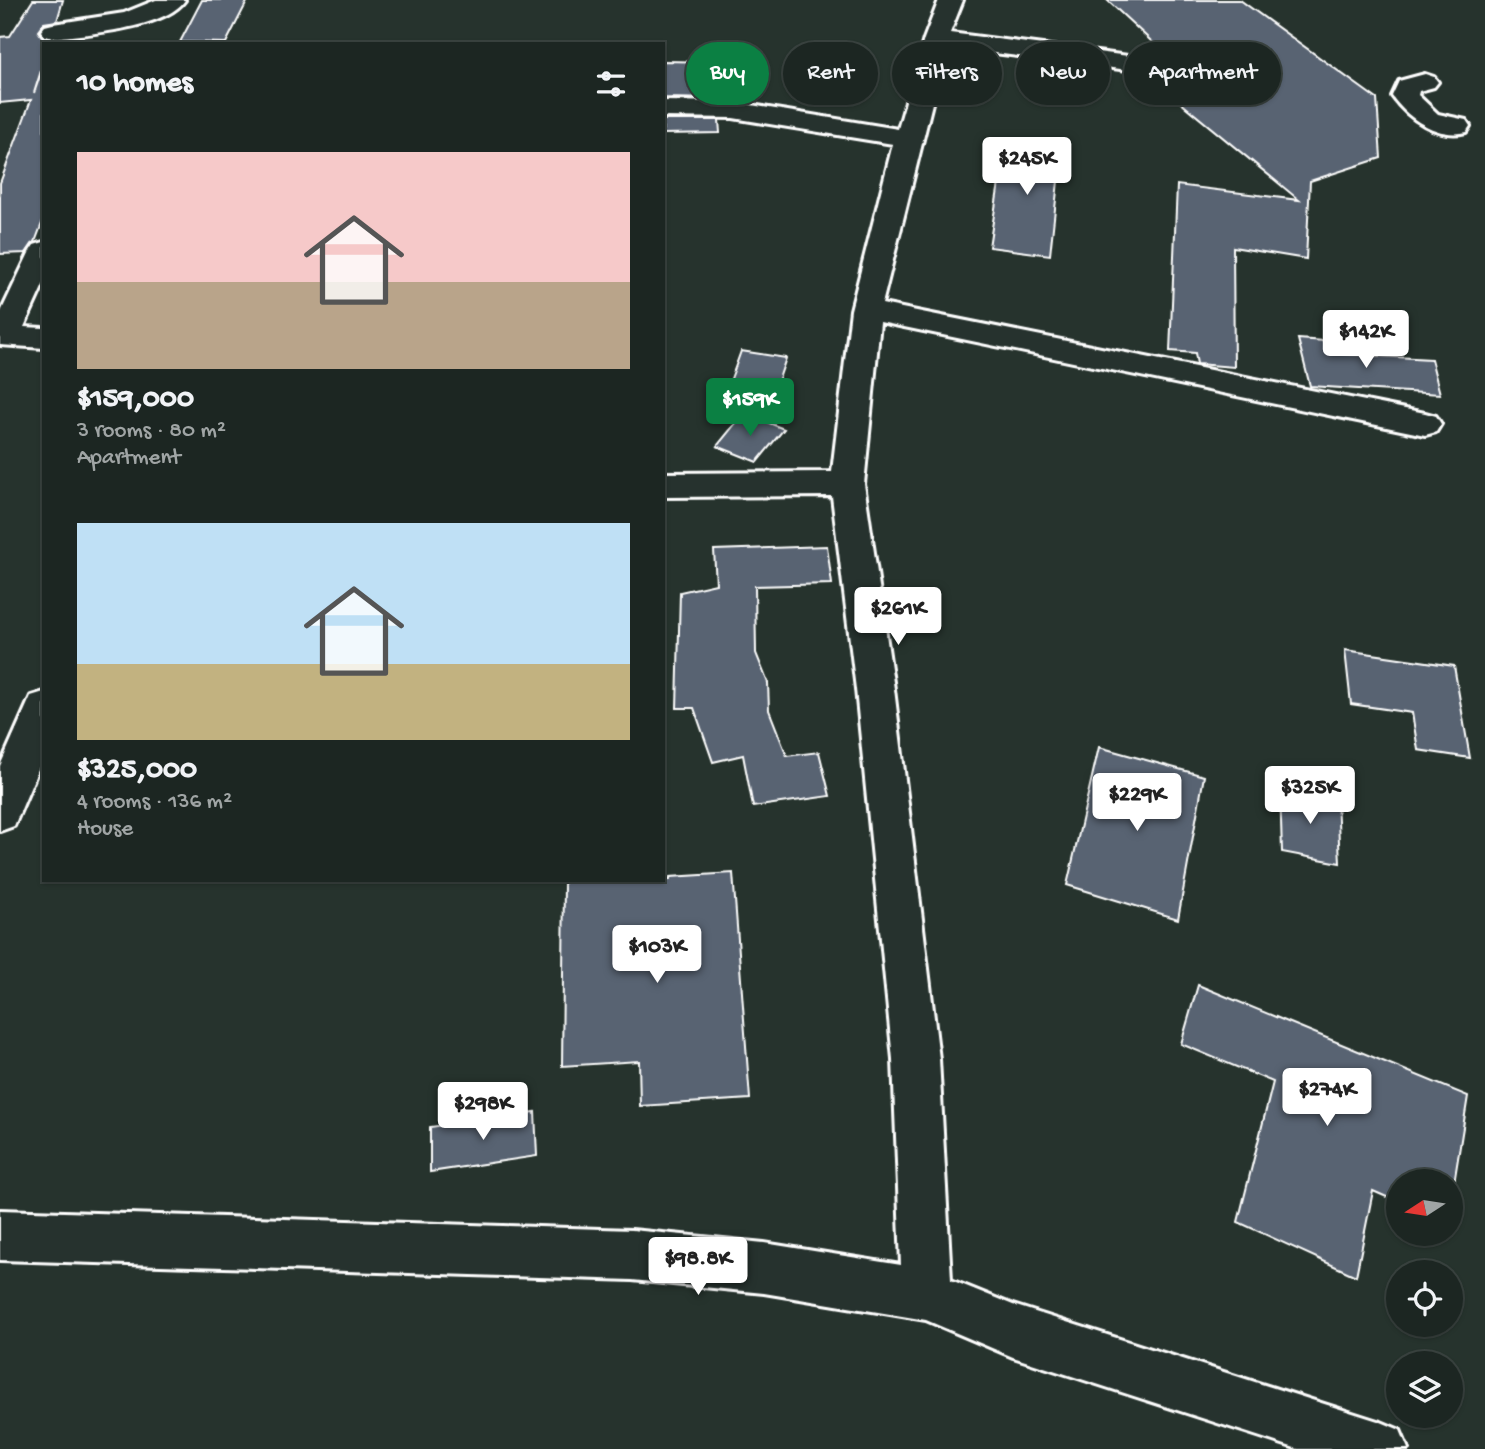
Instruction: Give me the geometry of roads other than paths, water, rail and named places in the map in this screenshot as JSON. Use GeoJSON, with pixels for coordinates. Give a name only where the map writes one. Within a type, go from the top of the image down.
{"type":"FeatureCollection","features":[{"type":"Feature","properties":{"kind":"street"},"geometry":{"type":"LineString","coordinates":[[53,31],[132,20],[158,10],[173,0]]}},
{"type":"Feature","properties":{"kind":"street"},"geometry":{"type":"LineString","coordinates":[[927,1295],[916,1059],[875,689],[847,484],[866,310],[908,139],[936,39],[951,0]]}},
{"type":"Feature","properties":{"kind":"street"},"geometry":{"type":"LineString","coordinates":[[936,39],[1124,62]]}},
{"type":"Feature","properties":{"kind":"street"},"geometry":{"type":"LineString","coordinates":[[1425,82],[1408,86],[1405,96],[1429,119],[1457,126]]}},
{"type":"Feature","properties":{"kind":"street"},"geometry":{"type":"LineString","coordinates":[[665,109],[733,110],[908,139]]}},
{"type":"Feature","properties":{"kind":"street"},"geometry":{"type":"LineString","coordinates":[[42,255],[2,335],[42,338]]}},
{"type":"Feature","properties":{"kind":"street"},"geometry":{"type":"LineString","coordinates":[[866,310],[1425,424]]}},
{"type":"Feature","properties":{"kind":"street"},"geometry":{"type":"LineString","coordinates":[[665,485],[847,484]]}},
{"type":"Feature","properties":{"kind":"street"},"geometry":{"type":"LineString","coordinates":[[0,814],[42,712]]}},
{"type":"Feature","properties":{"kind":"street"},"geometry":{"type":"LineString","coordinates":[[0,1235],[632,1255],[764,1268],[927,1295],[1013,1331],[1309,1437],[1381,1449]]}}]}
